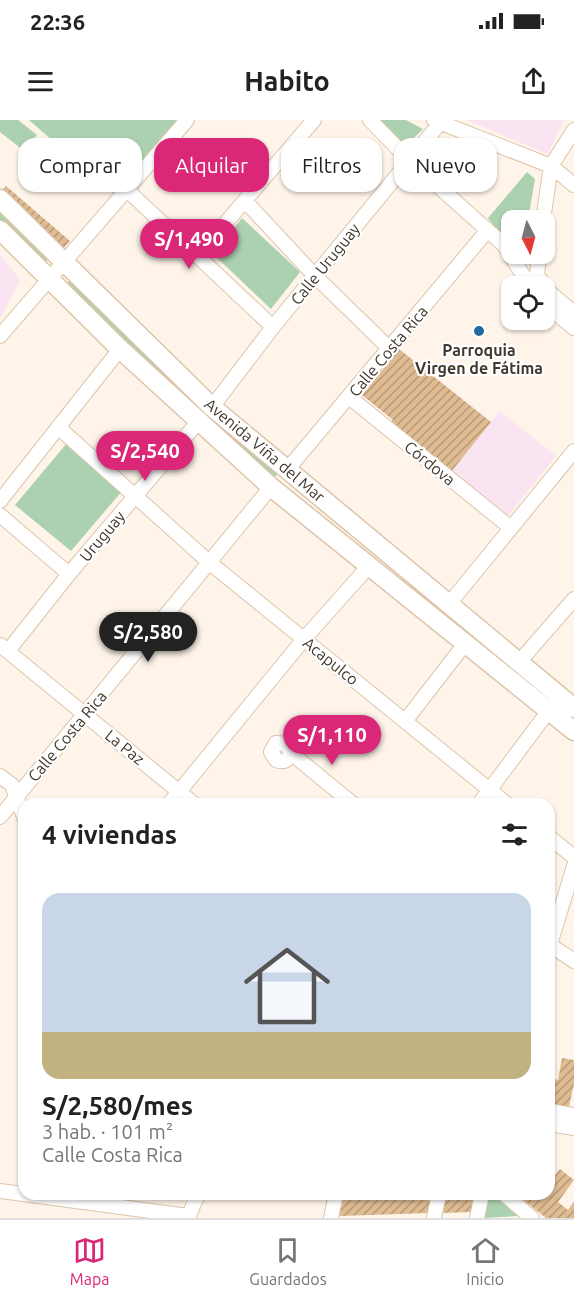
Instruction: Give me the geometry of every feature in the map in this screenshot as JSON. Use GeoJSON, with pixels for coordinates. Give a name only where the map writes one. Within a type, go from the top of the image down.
{"type":"FeatureCollection","features":[{"type":"Feature","properties":{"kind":"main road","name":"Avenida Viña del Mar"},"geometry":{"type":"LineString","coordinates":[[0,199],[212,407],[574,708]]}},
{"type":"Feature","properties":{"kind":"main road","name":"Avenida Viña del Mar"},"geometry":{"type":"LineString","coordinates":[[0,230],[120,349],[271,487],[547,712],[574,731]]}},
{"type":"Feature","properties":{"kind":"street"},"geometry":{"type":"LineString","coordinates":[[142,171],[187,120]]}},
{"type":"Feature","properties":{"kind":"street"},"geometry":{"type":"LineString","coordinates":[[197,256],[246,202],[314,120]]}},
{"type":"Feature","properties":{"kind":"street"},"geometry":{"type":"LineString","coordinates":[[369,120],[394,145]]}},
{"type":"Feature","properties":{"kind":"street"},"geometry":{"type":"LineString","coordinates":[[437,122],[551,166],[574,185]]}},
{"type":"Feature","properties":{"kind":"street","name":"Calle Uruguay"},"geometry":{"type":"LineString","coordinates":[[426,138],[437,122]]}},
{"type":"Feature","properties":{"kind":"street"},"geometry":{"type":"LineString","coordinates":[[544,210],[551,166],[574,130]]}},
{"type":"Feature","properties":{"kind":"street","name":"Calle Uruguay"},"geometry":{"type":"LineString","coordinates":[[212,407],[273,327],[394,180]]}},
{"type":"Feature","properties":{"kind":"street"},"geometry":{"type":"LineString","coordinates":[[0,336],[123,192]]}},
{"type":"Feature","properties":{"kind":"street"},"geometry":{"type":"LineString","coordinates":[[129,192],[273,327]]}},
{"type":"Feature","properties":{"kind":"street"},"geometry":{"type":"LineString","coordinates":[[444,192],[487,231],[501,240]]}},
{"type":"Feature","properties":{"kind":"street"},"geometry":{"type":"LineString","coordinates":[[246,202],[315,276],[390,349]]}},
{"type":"Feature","properties":{"kind":"street","name":"Calle Costa Rica"},"geometry":{"type":"LineString","coordinates":[[287,470],[487,231]]}},
{"type":"Feature","properties":{"kind":"street"},"geometry":{"type":"LineString","coordinates":[[555,297],[574,313]]}},
{"type":"Feature","properties":{"kind":"street"},"geometry":{"type":"LineString","coordinates":[[555,312],[574,328]]}},
{"type":"Feature","properties":{"kind":"street"},"geometry":{"type":"LineString","coordinates":[[0,501],[120,349]]}},
{"type":"Feature","properties":{"kind":"street","name":"Córdova"},"geometry":{"type":"LineString","coordinates":[[349,397],[511,528]]}},
{"type":"Feature","properties":{"kind":"street","name":"Uruguay"},"geometry":{"type":"LineString","coordinates":[[4,648],[198,422]]}},
{"type":"Feature","properties":{"kind":"street","name":"Acapulco"},"geometry":{"type":"LineString","coordinates":[[58,427],[210,563],[500,798]]}},
{"type":"Feature","properties":{"kind":"street"},"geometry":{"type":"LineString","coordinates":[[449,604],[572,458]]}},
{"type":"Feature","properties":{"kind":"street","name":"Calle Costa Rica"},"geometry":{"type":"LineString","coordinates":[[0,817],[271,487]]}},
{"type":"Feature","properties":{"kind":"street"},"geometry":{"type":"LineString","coordinates":[[0,514],[69,574]]}},
{"type":"Feature","properties":{"kind":"street"},"geometry":{"type":"LineString","coordinates":[[174,798],[304,639],[369,566]]}},
{"type":"Feature","properties":{"kind":"street"},"geometry":{"type":"LineString","coordinates":[[519,662],[574,598]]}},
{"type":"Feature","properties":{"kind":"street"},"geometry":{"type":"LineString","coordinates":[[406,720],[464,645]]}},
{"type":"Feature","properties":{"kind":"street","name":"La Paz"},"geometry":{"type":"LineString","coordinates":[[4,648],[186,798]]}},
{"type":"Feature","properties":{"kind":"street"},"geometry":{"type":"LineString","coordinates":[[484,798],[560,696]]}},
{"type":"Feature","properties":{"kind":"street"},"geometry":{"type":"LineString","coordinates":[[291,753],[346,798]]}},
{"type":"Feature","properties":{"kind":"street"},"geometry":{"type":"LineString","coordinates":[[0,776],[12,785],[18,800]]}},
{"type":"Feature","properties":{"kind":"street"},"geometry":{"type":"LineString","coordinates":[[555,842],[574,857]]}},
{"type":"Feature","properties":{"kind":"street"},"geometry":{"type":"LineString","coordinates":[[555,930],[574,866]]}},
{"type":"Feature","properties":{"kind":"street"},"geometry":{"type":"LineString","coordinates":[[555,950],[574,961]]}},
{"type":"Feature","properties":{"kind":"street"},"geometry":{"type":"LineString","coordinates":[[555,1112],[574,1115]]}},
{"type":"Feature","properties":{"kind":"street"},"geometry":{"type":"LineString","coordinates":[[555,1125],[574,1128]]}},
{"type":"Feature","properties":{"kind":"street"},"geometry":{"type":"LineString","coordinates":[[0,1191],[18,1193]]}},
{"type":"Feature","properties":{"kind":"street"},"geometry":{"type":"LineString","coordinates":[[65,1200],[188,1217],[195,1200]]}},
{"type":"Feature","properties":{"kind":"street"},"geometry":{"type":"LineString","coordinates":[[331,1218],[335,1200]]}},
{"type":"Feature","properties":{"kind":"street"},"geometry":{"type":"LineString","coordinates":[[434,1218],[438,1200]]}},
{"type":"Feature","properties":{"kind":"street"},"geometry":{"type":"LineString","coordinates":[[477,1218],[481,1200]]}},
{"type":"Feature","properties":{"kind":"street"},"geometry":{"type":"LineString","coordinates":[[510,1200],[528,1217]]}},
{"type":"Feature","properties":{"kind":"shaded area"},"geometry":{"type":"Polygon","coordinates":[[[466,120],[564,120],[548,154],[466,120]]]}},
{"type":"Feature","properties":{"kind":"shaded area"},"geometry":{"type":"Polygon","coordinates":[[[0,254],[20,280],[0,319],[0,254]]]}},
{"type":"Feature","properties":{"kind":"shaded area"},"geometry":{"type":"Polygon","coordinates":[[[500,411],[556,456],[507,517],[451,472],[500,411]]]}},
{"type":"Feature","properties":{"kind":"green space"},"geometry":{"type":"Polygon","coordinates":[[[0,120],[18,120],[37,135],[34,138],[18,138],[18,146],[0,132],[0,120]]]}},
{"type":"Feature","properties":{"kind":"green space"},"geometry":{"type":"Polygon","coordinates":[[[29,120],[179,120],[163,138],[154,138],[154,148],[142,162],[142,138],[50,138],[29,120]]]}},
{"type":"Feature","properties":{"kind":"green space"},"geometry":{"type":"Polygon","coordinates":[[[373,120],[406,120],[423,129],[414,138],[394,139],[373,120]]]}},
{"type":"Feature","properties":{"kind":"green space"},"geometry":{"type":"Polygon","coordinates":[[[527,172],[535,179],[530,210],[501,210],[501,235],[488,218],[527,172]]]}},
{"type":"Feature","properties":{"kind":"green space"},"geometry":{"type":"Polygon","coordinates":[[[0,209],[49,258],[44,264],[0,220],[0,209]]]}},
{"type":"Feature","properties":{"kind":"green space"},"geometry":{"type":"Polygon","coordinates":[[[242,218],[300,272],[271,309],[213,254],[242,218]]]}},
{"type":"Feature","properties":{"kind":"green space"},"geometry":{"type":"Polygon","coordinates":[[[71,279],[204,408],[201,412],[66,284],[71,279]]]}},
{"type":"Feature","properties":{"kind":"green space"},"geometry":{"type":"Polygon","coordinates":[[[209,411],[278,473],[275,477],[206,416],[209,411]]]}},
{"type":"Feature","properties":{"kind":"green space"},"geometry":{"type":"Polygon","coordinates":[[[67,443],[123,490],[71,551],[15,505],[67,443]]]}},
{"type":"Feature","properties":{"kind":"green space"},"geometry":{"type":"Polygon","coordinates":[[[488,1200],[502,1200],[517,1212],[518,1216],[483,1218],[488,1200]]]}},
{"type":"Feature","properties":{"kind":"building"},"geometry":{"type":"Polygon","coordinates":[[[6,186],[70,241],[63,249],[0,193],[6,186]]]}},
{"type":"Feature","properties":{"kind":"building"},"geometry":{"type":"Polygon","coordinates":[[[399,349],[491,422],[451,472],[390,423],[393,420],[362,395],[399,349]]]}},
{"type":"Feature","properties":{"kind":"building"},"geometry":{"type":"Polygon","coordinates":[[[562,1058],[574,1060],[574,1084],[569,1107],[555,1106],[555,1079],[558,1080],[562,1058]]]}},
{"type":"Feature","properties":{"kind":"building"},"geometry":{"type":"Polygon","coordinates":[[[560,1169],[574,1180],[558,1202],[568,1210],[574,1202],[574,1218],[546,1218],[524,1200],[555,1200],[555,1175],[560,1169]]]}},
{"type":"Feature","properties":{"kind":"building"},"geometry":{"type":"Polygon","coordinates":[[[340,1200],[430,1200],[428,1213],[340,1216],[337,1212],[340,1200]]]}},
{"type":"Feature","properties":{"kind":"building"},"geometry":{"type":"Polygon","coordinates":[[[444,1200],[474,1200],[471,1212],[442,1213],[444,1200]]]}},
{"type":"Feature","properties":{"kind":"place","name":"Parroquia Virgen de Fátima"},"geometry":{"type":"Point","coordinates":[479,331]}}]}
